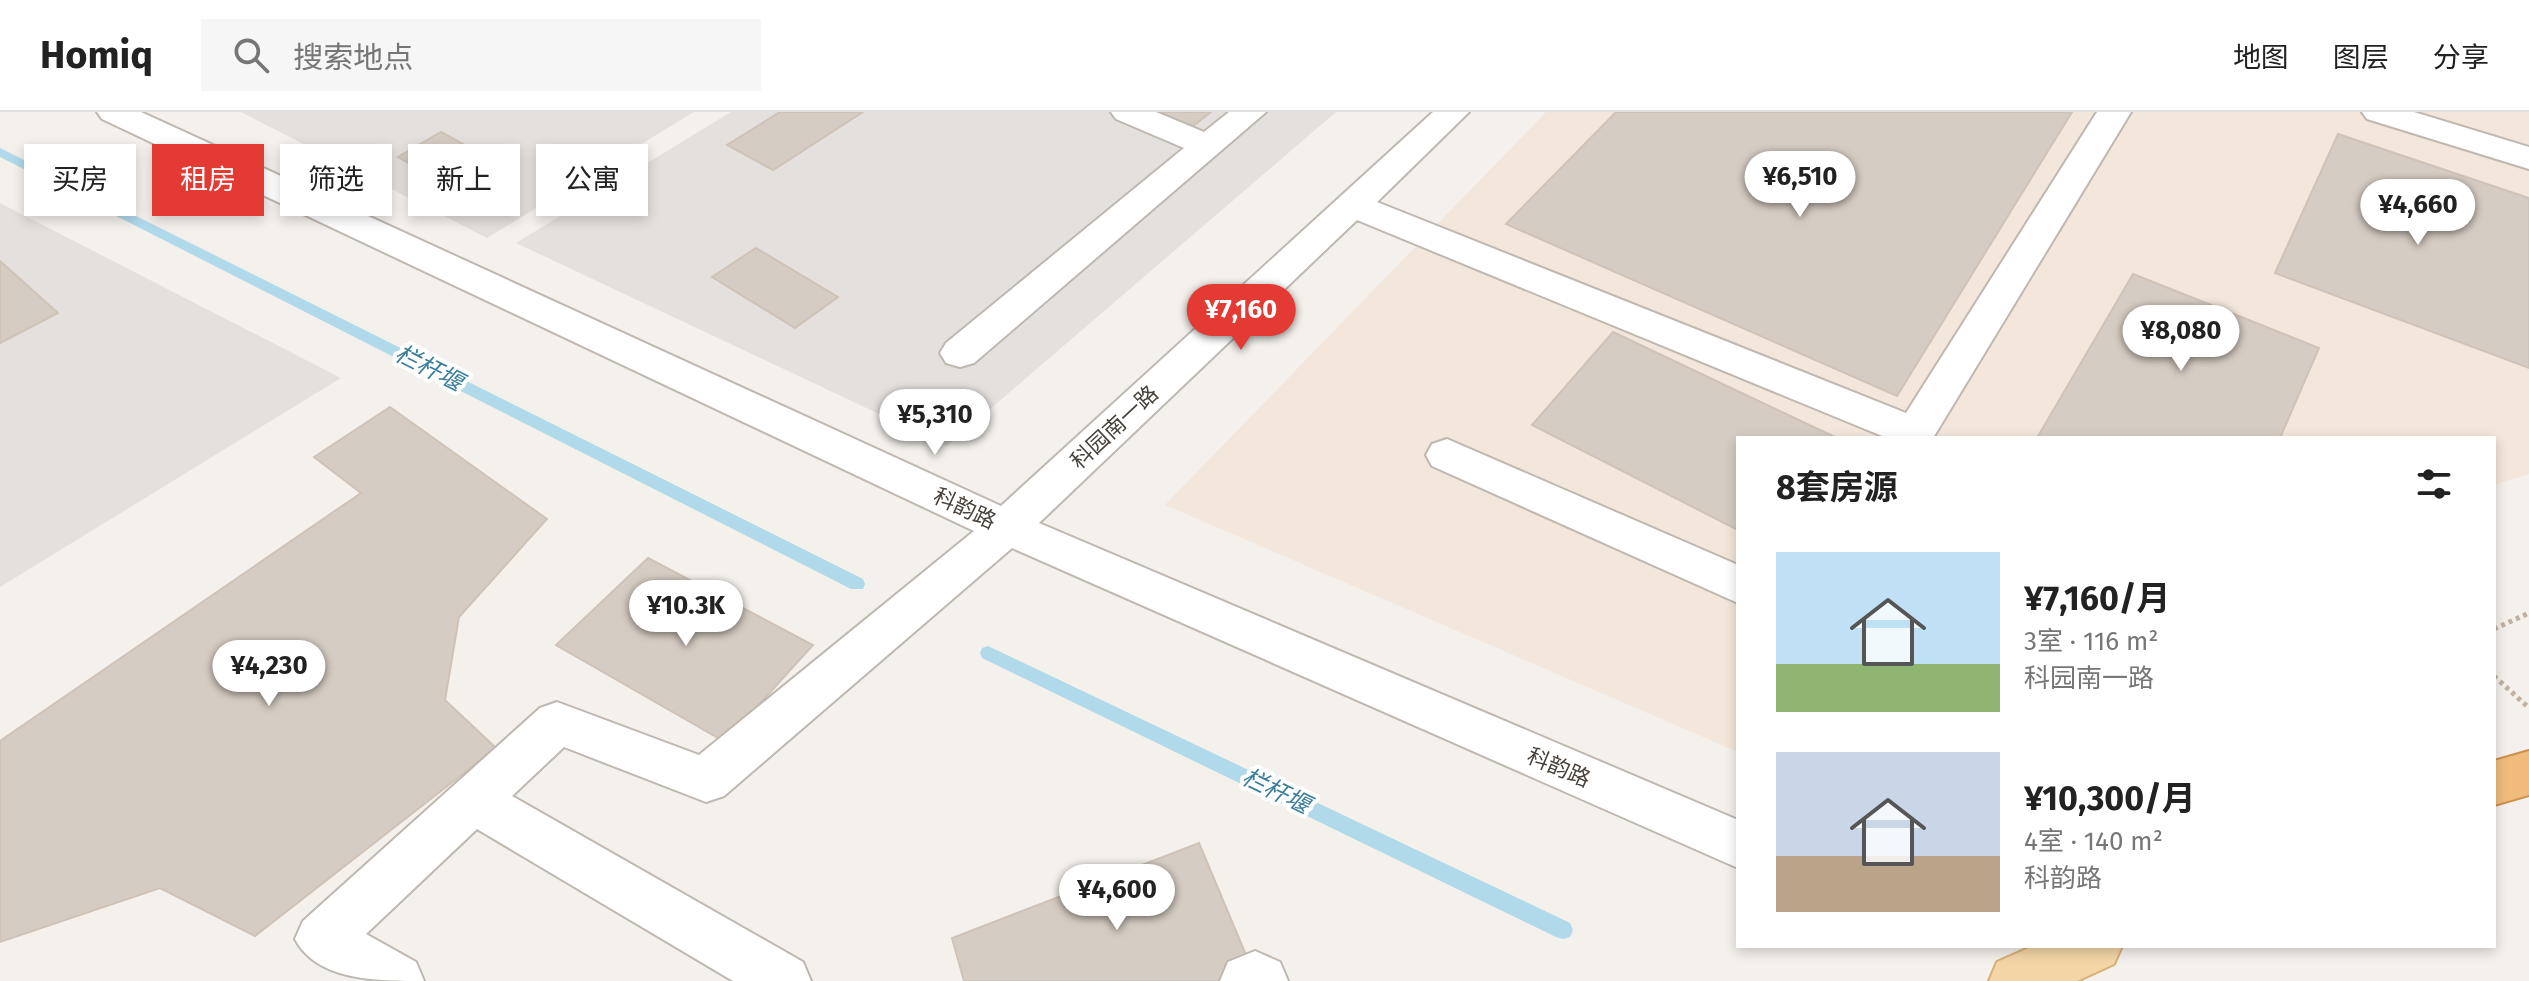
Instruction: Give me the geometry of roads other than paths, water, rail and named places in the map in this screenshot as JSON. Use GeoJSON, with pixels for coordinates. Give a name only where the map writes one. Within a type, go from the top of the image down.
{"type":"FeatureCollection","features":[{"type":"Feature","properties":{"kind":"highway"},"geometry":{"type":"LineString","coordinates":[[2496,782],[2529,773]]}},
{"type":"Feature","properties":{"kind":"main road"},"geometry":{"type":"LineString","coordinates":[[2496,769],[2529,754]]}},
{"type":"Feature","properties":{"kind":"main road"},"geometry":{"type":"LineString","coordinates":[[2016,981],[2090,948]]}},
{"type":"Feature","properties":{"kind":"street","name":"科韵路"},"geometry":{"type":"LineString","coordinates":[[114,112],[996,536],[1736,843]]}},
{"type":"Feature","properties":{"kind":"street"},"geometry":{"type":"LineString","coordinates":[[1128,112],[1208,146]]}},
{"type":"Feature","properties":{"kind":"street"},"geometry":{"type":"LineString","coordinates":[[960,353],[1249,112]]}},
{"type":"Feature","properties":{"kind":"street","name":"科园南一路"},"geometry":{"type":"LineString","coordinates":[[473,800],[557,723],[706,780],[996,536],[1452,112]]}},
{"type":"Feature","properties":{"kind":"street"},"geometry":{"type":"LineString","coordinates":[[1353,205],[1913,435],[2114,112]]}},
{"type":"Feature","properties":{"kind":"street"},"geometry":{"type":"LineString","coordinates":[[2379,112],[2529,158]]}},
{"type":"Feature","properties":{"kind":"street"},"geometry":{"type":"LineString","coordinates":[[1447,455],[1736,584]]}},
{"type":"Feature","properties":{"kind":"street"},"geometry":{"type":"LineString","coordinates":[[397,981],[322,939],[473,800],[784,981]]}},
{"type":"Feature","properties":{"kind":"street"},"geometry":{"type":"LineString","coordinates":[[1247,981],[1255,978],[1261,981]]}},
{"type":"Feature","properties":{"kind":"waterway","name":"栏杆堰"},"geometry":{"type":"LineString","coordinates":[[0,152],[857,584]]}},
{"type":"Feature","properties":{"kind":"waterway","name":"栏杆堰"},"geometry":{"type":"LineString","coordinates":[[988,653],[1563,930]]}}]}
